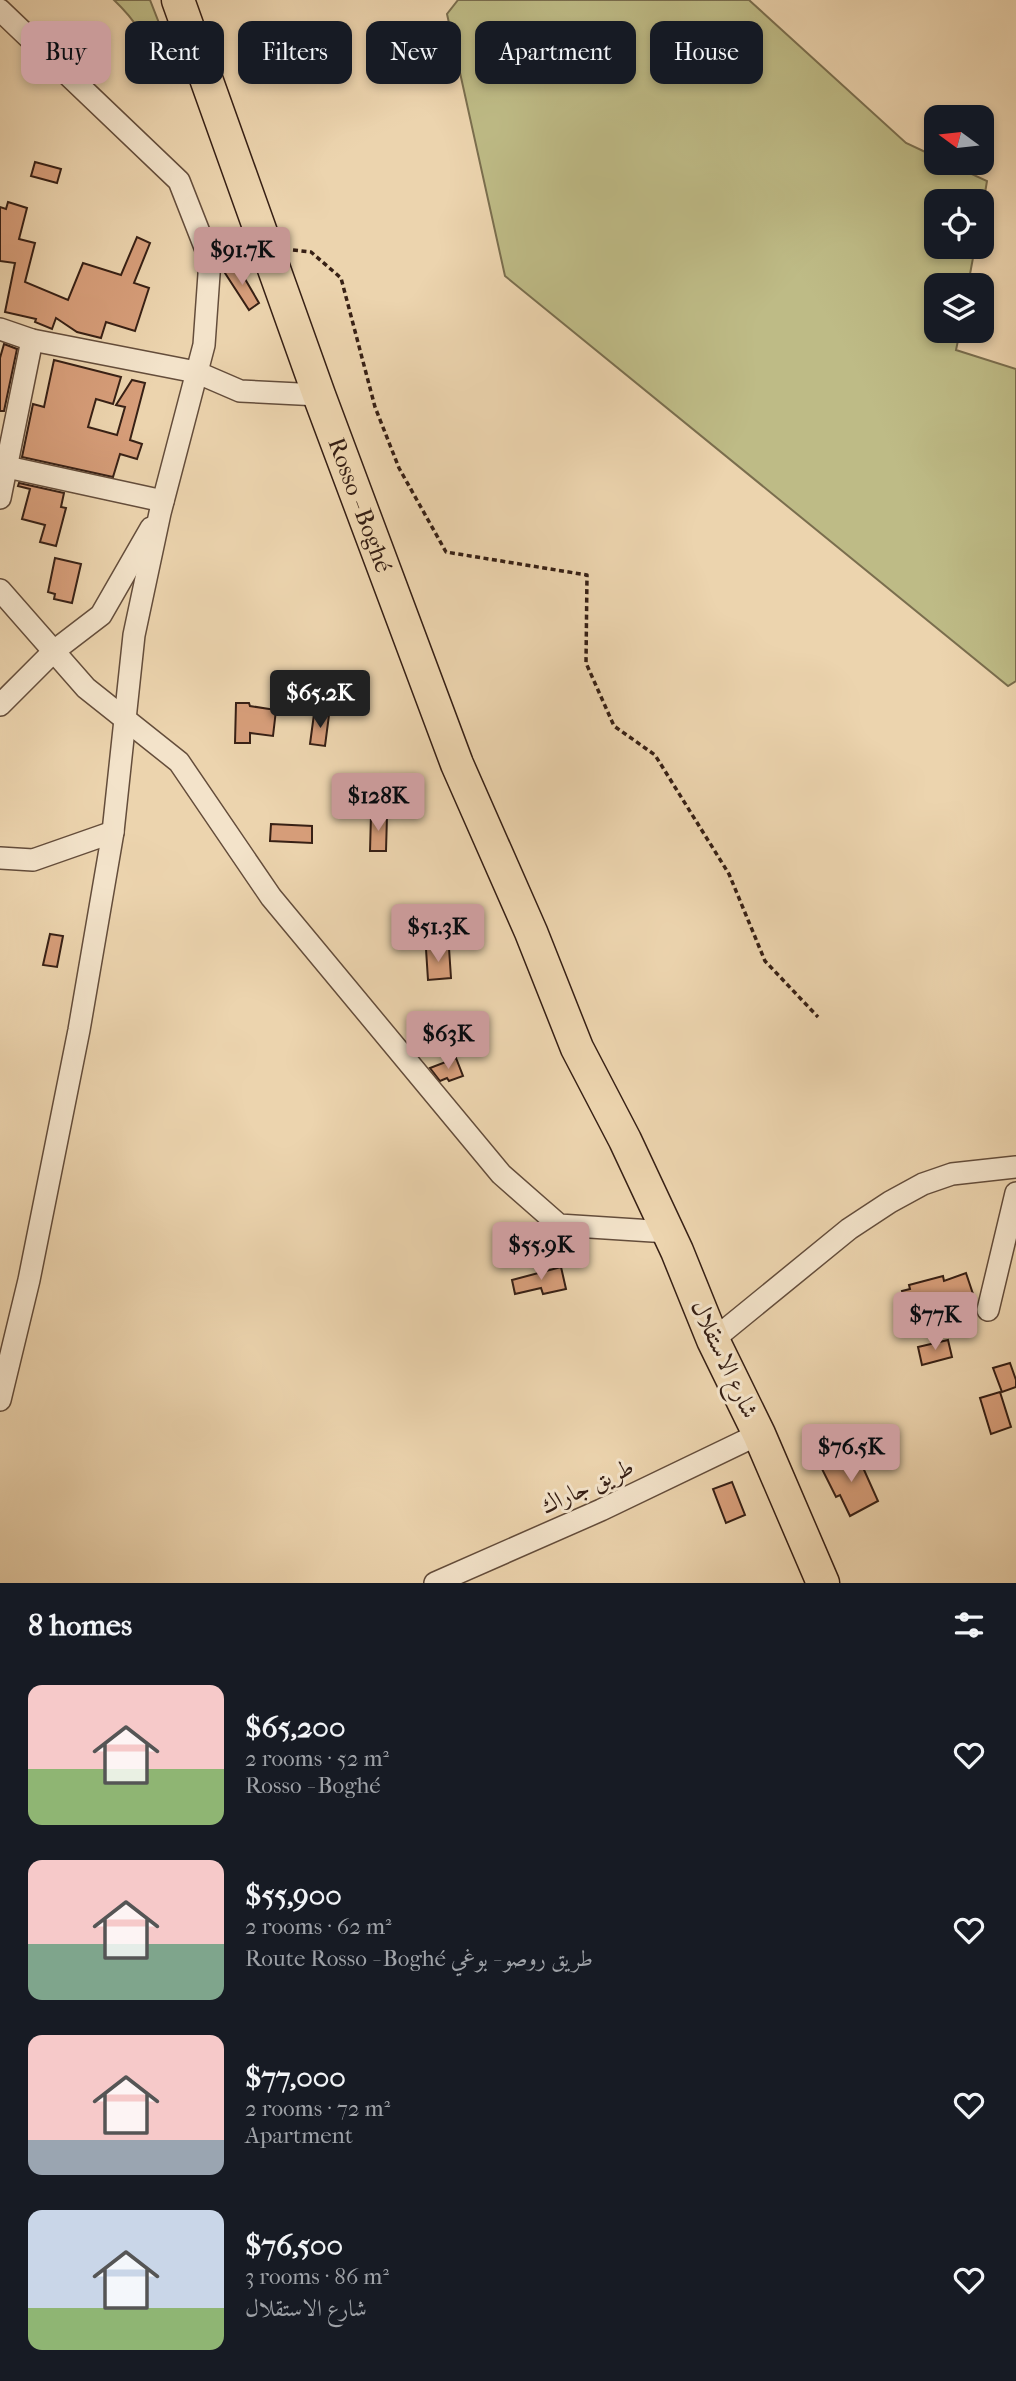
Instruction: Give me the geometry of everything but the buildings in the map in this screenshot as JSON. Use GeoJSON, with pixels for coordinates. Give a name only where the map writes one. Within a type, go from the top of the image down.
{"type":"FeatureCollection","features":[{"type":"Feature","properties":{"kind":"highway","name":"Rosso - Boghé"},"geometry":{"type":"LineString","coordinates":[[178,0],[319,395],[457,764],[531,932],[577,1048],[625,1140],[672,1241]]}},
{"type":"Feature","properties":{"kind":"highway","name":"شارع الاستقلال"},"geometry":{"type":"LineString","coordinates":[[672,1241],[713,1340],[759,1434],[823,1583]]}},
{"type":"Feature","properties":{"kind":"street"},"geometry":{"type":"LineString","coordinates":[[0,10],[180,181],[210,260],[204,345],[162,507],[134,635],[113,832],[76,1043],[29,1280],[0,1400]]}},
{"type":"Feature","properties":{"kind":"street"},"geometry":{"type":"LineString","coordinates":[[210,260],[266,247]]}},
{"type":"Feature","properties":{"kind":"street"},"geometry":{"type":"LineString","coordinates":[[0,330],[32,340],[196,372],[240,391],[319,395]]}},
{"type":"Feature","properties":{"kind":"street"},"geometry":{"type":"LineString","coordinates":[[0,498],[32,340]]}},
{"type":"Feature","properties":{"kind":"street"},"geometry":{"type":"LineString","coordinates":[[7,467],[162,507]]}},
{"type":"Feature","properties":{"kind":"street"},"geometry":{"type":"LineString","coordinates":[[0,705],[54,650],[101,615],[162,507]]}},
{"type":"Feature","properties":{"kind":"street"},"geometry":{"type":"LineString","coordinates":[[0,590],[86,688],[179,762],[271,897],[501,1174],[559,1224],[672,1241]]}},
{"type":"Feature","properties":{"kind":"street"},"geometry":{"type":"LineString","coordinates":[[0,858],[33,860],[113,832]]}},
{"type":"Feature","properties":{"kind":"street"},"geometry":{"type":"LineString","coordinates":[[713,1340],[849,1229],[890,1202],[923,1184],[953,1174],[1016,1167]]}},
{"type":"Feature","properties":{"kind":"street"},"geometry":{"type":"LineString","coordinates":[[988,1311],[1016,1193]]}},
{"type":"Feature","properties":{"kind":"street","name":"طريق جاراك"},"geometry":{"type":"LineString","coordinates":[[435,1583],[601,1510],[759,1434]]}},
{"type":"Feature","properties":{"kind":"path"},"geometry":{"type":"LineString","coordinates":[[266,247],[311,251],[341,278],[374,407],[399,468],[446,552],[587,575],[586,663],[614,726],[655,755],[729,874],[765,961],[818,1017]]}},
{"type":"Feature","properties":{"kind":"shaded area"},"geometry":{"type":"Polygon","coordinates":[[[114,0],[150,0],[158,21],[132,21],[114,0]]]}},
{"type":"Feature","properties":{"kind":"shaded area"},"geometry":{"type":"Polygon","coordinates":[[[458,0],[749,0],[906,143],[924,151],[924,175],[974,175],[987,181],[986,189],[924,189],[924,259],[973,259],[970,273],[924,273],[924,343],[957,343],[956,350],[1016,369],[1016,681],[1008,686],[505,276],[461,77],[461,21],[449,21],[447,14],[458,0]]]}}]}
